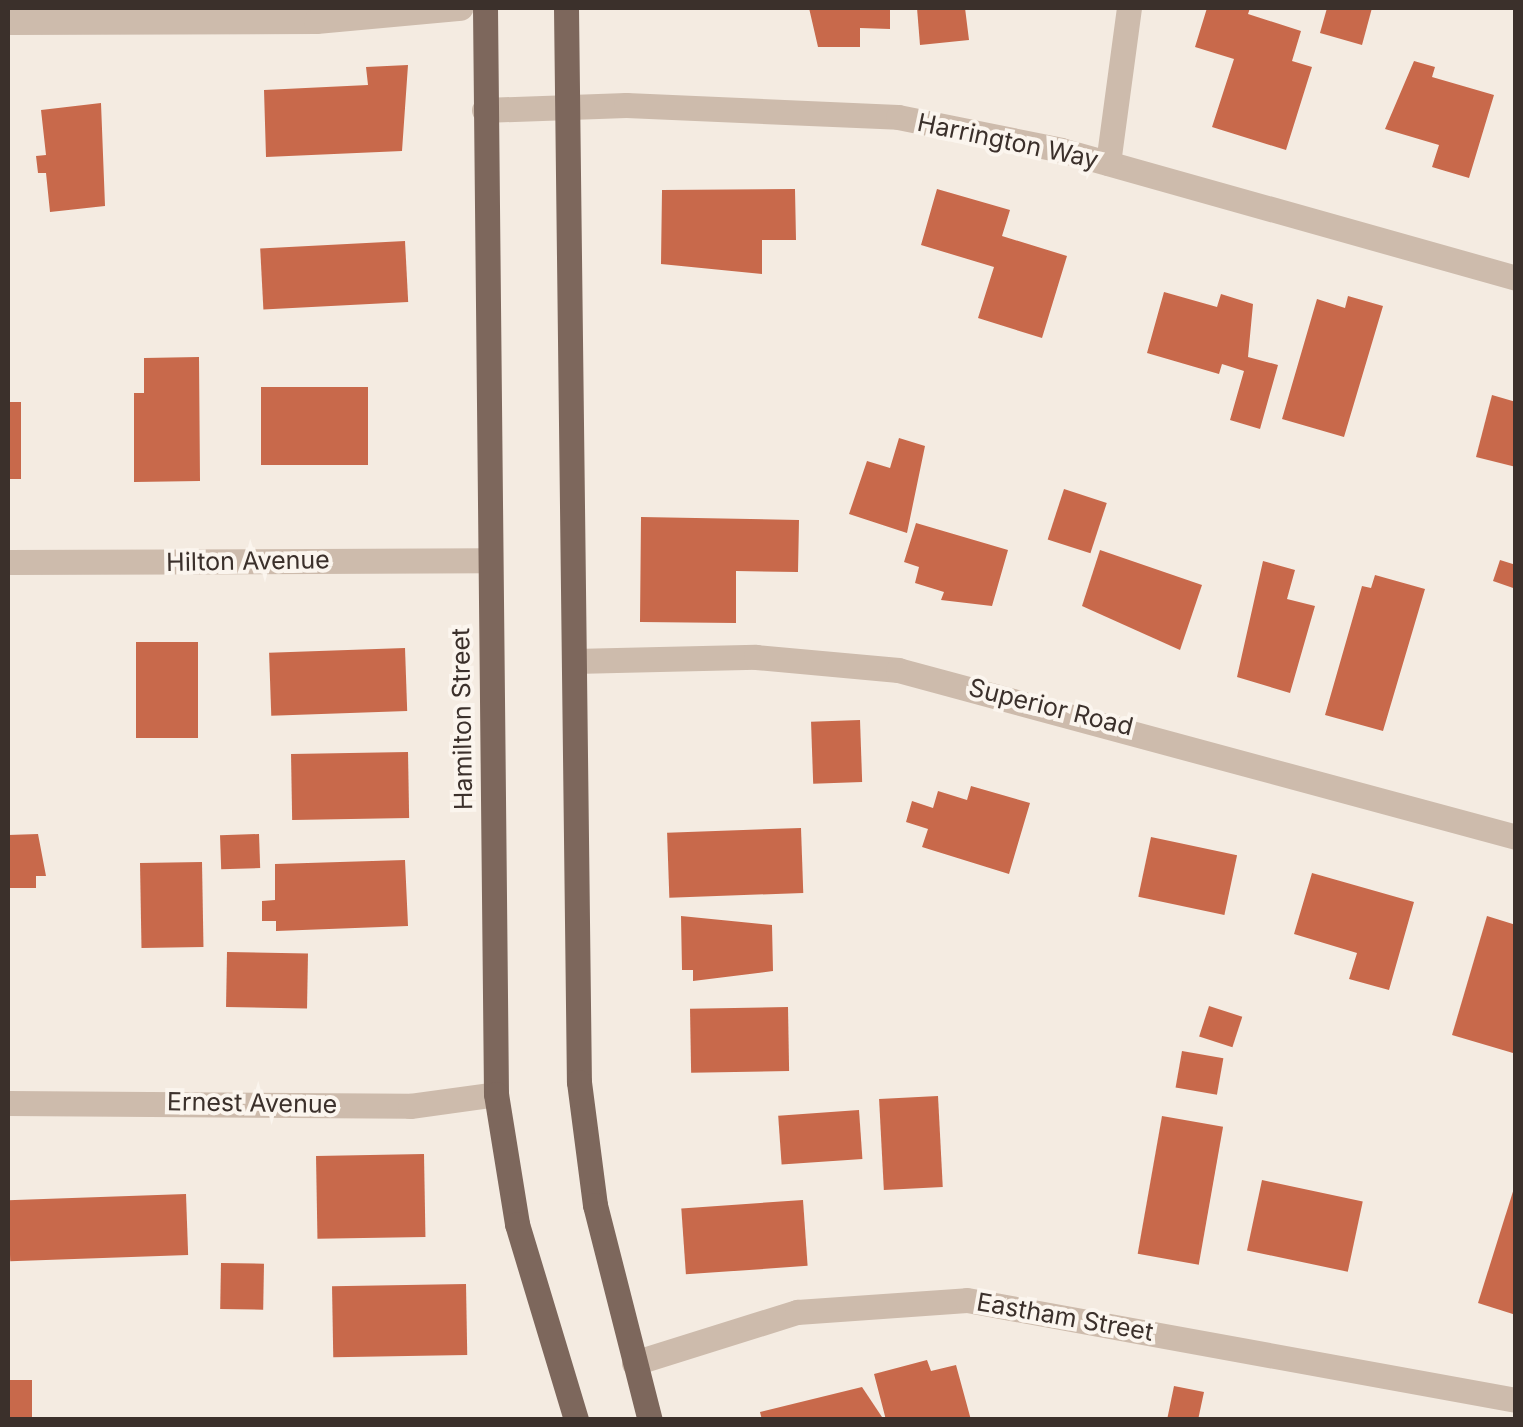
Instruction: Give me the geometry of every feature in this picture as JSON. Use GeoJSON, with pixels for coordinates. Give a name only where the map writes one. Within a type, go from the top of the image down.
{"type":"FeatureCollection","features":[{"type":"Feature","properties":{"kind":"main road","name":"Hamilton Street"},"geometry":{"type":"LineString","coordinates":[[484,8],[496,1094],[517,1224],[576,1420]]}},
{"type":"Feature","properties":{"kind":"main road"},"geometry":{"type":"LineString","coordinates":[[566,8],[579,1082],[595,1206],[650,1420]]}},
{"type":"Feature","properties":{"kind":"street"},"geometry":{"type":"LineString","coordinates":[[8,22],[316,20],[460,8]]}},
{"type":"Feature","properties":{"kind":"street"},"geometry":{"type":"LineString","coordinates":[[1108,163],[1129,8]]}},
{"type":"Feature","properties":{"kind":"street","name":"Harrington Way"},"geometry":{"type":"LineString","coordinates":[[484,110],[565,108],[898,117],[1108,163],[1516,278]]}},
{"type":"Feature","properties":{"kind":"street","name":"Hilton Avenue"},"geometry":{"type":"LineString","coordinates":[[8,562],[488,560]]}},
{"type":"Feature","properties":{"kind":"street","name":"Superior Road"},"geometry":{"type":"LineString","coordinates":[[574,660],[756,657],[898,670],[1516,837]]}},
{"type":"Feature","properties":{"kind":"street","name":"Ernest Avenue"},"geometry":{"type":"LineString","coordinates":[[8,1103],[410,1106],[496,1094]]}},
{"type":"Feature","properties":{"kind":"street","name":"Eastham Street"},"geometry":{"type":"LineString","coordinates":[[634,1363],[814,1309],[967,1300],[1506,1401]]}},
{"type":"Feature","properties":{"kind":"building"},"geometry":{"type":"Polygon","coordinates":[[[809,8],[890,8],[890,29],[860,28],[860,47],[818,47],[809,8]]]}},
{"type":"Feature","properties":{"kind":"building"},"geometry":{"type":"Polygon","coordinates":[[[917,8],[965,8],[969,40],[920,45],[917,8]]]}},
{"type":"Feature","properties":{"kind":"building"},"geometry":{"type":"Polygon","coordinates":[[[1207,8],[1250,8],[1248,14],[1301,31],[1292,61],[1312,67],[1286,150],[1212,127],[1234,59],[1195,47],[1207,8]]]}},
{"type":"Feature","properties":{"kind":"building"},"geometry":{"type":"Polygon","coordinates":[[[1327,8],[1372,8],[1362,45],[1320,33],[1327,8]]]}},
{"type":"Feature","properties":{"kind":"building"},"geometry":{"type":"Polygon","coordinates":[[[1414,61],[1435,67],[1432,77],[1494,95],[1469,178],[1432,167],[1439,145],[1385,129],[1414,61]]]}},
{"type":"Feature","properties":{"kind":"building"},"geometry":{"type":"Polygon","coordinates":[[[408,65],[402,151],[266,157],[264,90],[368,85],[366,67],[408,65]]]}},
{"type":"Feature","properties":{"kind":"building"},"geometry":{"type":"Polygon","coordinates":[[[101,103],[105,206],[50,212],[46,173],[38,173],[36,156],[46,155],[41,110],[101,103]]]}},
{"type":"Feature","properties":{"kind":"building"},"geometry":{"type":"Polygon","coordinates":[[[795,189],[796,240],[762,240],[762,274],[661,264],[662,190],[795,189]]]}},
{"type":"Feature","properties":{"kind":"building"},"geometry":{"type":"Polygon","coordinates":[[[937,189],[1010,210],[1002,236],[1067,256],[1042,338],[978,318],[994,267],[921,245],[937,189]]]}},
{"type":"Feature","properties":{"kind":"building"},"geometry":{"type":"Polygon","coordinates":[[[405,241],[408,302],[263,310],[260,249],[405,241]]]}},
{"type":"Feature","properties":{"kind":"building"},"geometry":{"type":"Polygon","coordinates":[[[1164,292],[1217,307],[1221,294],[1253,304],[1248,357],[1278,365],[1260,429],[1230,420],[1244,371],[1222,364],[1219,374],[1147,353],[1164,292]]]}},
{"type":"Feature","properties":{"kind":"building"},"geometry":{"type":"Polygon","coordinates":[[[1348,296],[1383,306],[1344,437],[1282,419],[1317,299],[1345,308],[1348,296]]]}},
{"type":"Feature","properties":{"kind":"building"},"geometry":{"type":"Polygon","coordinates":[[[199,357],[200,481],[134,482],[134,393],[144,393],[144,358],[199,357]]]}},
{"type":"Feature","properties":{"kind":"building"},"geometry":{"type":"Polygon","coordinates":[[[261,387],[368,387],[368,465],[261,465],[261,387]]]}},
{"type":"Feature","properties":{"kind":"building"},"geometry":{"type":"Polygon","coordinates":[[[1492,395],[1516,402],[1516,467],[1476,457],[1492,395]]]}},
{"type":"Feature","properties":{"kind":"building"},"geometry":{"type":"Polygon","coordinates":[[[8,402],[21,402],[21,479],[8,479],[8,402]]]}},
{"type":"Feature","properties":{"kind":"building"},"geometry":{"type":"Polygon","coordinates":[[[899,438],[925,446],[907,533],[849,514],[867,461],[890,468],[899,438]]]}},
{"type":"Feature","properties":{"kind":"building"},"geometry":{"type":"Polygon","coordinates":[[[1064,489],[1107,503],[1090,553],[1048,539],[1064,489]]]}},
{"type":"Feature","properties":{"kind":"building"},"geometry":{"type":"Polygon","coordinates":[[[641,517],[799,520],[798,572],[736,571],[736,623],[640,622],[641,517]]]}},
{"type":"Feature","properties":{"kind":"building"},"geometry":{"type":"Polygon","coordinates":[[[916,523],[1008,550],[992,606],[941,600],[944,592],[915,583],[919,567],[904,562],[916,523]]]}},
{"type":"Feature","properties":{"kind":"building"},"geometry":{"type":"Polygon","coordinates":[[[1100,550],[1202,585],[1180,650],[1082,606],[1100,550]]]}},
{"type":"Feature","properties":{"kind":"building"},"geometry":{"type":"Polygon","coordinates":[[[1500,560],[1516,565],[1516,589],[1493,581],[1500,560]]]}},
{"type":"Feature","properties":{"kind":"building"},"geometry":{"type":"Polygon","coordinates":[[[1263,561],[1295,570],[1287,599],[1315,606],[1290,693],[1237,677],[1263,561]]]}},
{"type":"Feature","properties":{"kind":"building"},"geometry":{"type":"Polygon","coordinates":[[[1375,575],[1425,589],[1383,731],[1325,715],[1362,586],[1371,588],[1375,575]]]}},
{"type":"Feature","properties":{"kind":"building"},"geometry":{"type":"Polygon","coordinates":[[[136,642],[198,642],[198,738],[136,738],[136,642]]]}},
{"type":"Feature","properties":{"kind":"building"},"geometry":{"type":"Polygon","coordinates":[[[405,648],[407,711],[271,716],[269,653],[405,648]]]}},
{"type":"Feature","properties":{"kind":"building"},"geometry":{"type":"Polygon","coordinates":[[[860,720],[862,782],[813,784],[811,722],[860,720]]]}},
{"type":"Feature","properties":{"kind":"building"},"geometry":{"type":"Polygon","coordinates":[[[408,752],[409,818],[292,820],[291,754],[408,752]]]}},
{"type":"Feature","properties":{"kind":"building"},"geometry":{"type":"Polygon","coordinates":[[[971,786],[1030,803],[1009,874],[922,847],[928,829],[906,822],[912,801],[933,808],[938,791],[967,800],[971,786]]]}},
{"type":"Feature","properties":{"kind":"building"},"geometry":{"type":"Polygon","coordinates":[[[801,828],[803,893],[669,898],[667,833],[801,828]]]}},
{"type":"Feature","properties":{"kind":"building"},"geometry":{"type":"Polygon","coordinates":[[[38,834],[46,876],[36,876],[36,888],[8,888],[8,835],[38,834]]]}},
{"type":"Feature","properties":{"kind":"building"},"geometry":{"type":"Polygon","coordinates":[[[259,834],[260,868],[221,869],[220,835],[259,834]]]}},
{"type":"Feature","properties":{"kind":"building"},"geometry":{"type":"Polygon","coordinates":[[[1151,837],[1237,855],[1224,915],[1138,897],[1151,837]]]}},
{"type":"Feature","properties":{"kind":"building"},"geometry":{"type":"Polygon","coordinates":[[[405,860],[408,926],[276,931],[276,921],[262,921],[262,901],[275,900],[275,864],[405,860]]]}},
{"type":"Feature","properties":{"kind":"building"},"geometry":{"type":"Polygon","coordinates":[[[202,862],[203,947],[141,948],[140,863],[202,862]]]}},
{"type":"Feature","properties":{"kind":"building"},"geometry":{"type":"Polygon","coordinates":[[[1312,873],[1414,902],[1389,990],[1349,979],[1357,953],[1294,934],[1312,873]]]}},
{"type":"Feature","properties":{"kind":"building"},"geometry":{"type":"Polygon","coordinates":[[[681,916],[772,925],[773,971],[693,981],[693,970],[682,970],[681,916]]]}},
{"type":"Feature","properties":{"kind":"building"},"geometry":{"type":"Polygon","coordinates":[[[1487,916],[1516,925],[1513,1053],[1452,1035],[1487,916]]]}},
{"type":"Feature","properties":{"kind":"building"},"geometry":{"type":"Polygon","coordinates":[[[227,952],[308,953],[307,1008],[226,1007],[227,952]]]}},
{"type":"Feature","properties":{"kind":"building"},"geometry":{"type":"Polygon","coordinates":[[[1209,1006],[1242,1017],[1232,1047],[1199,1036],[1209,1006]]]}},
{"type":"Feature","properties":{"kind":"building"},"geometry":{"type":"Polygon","coordinates":[[[788,1007],[789,1071],[691,1073],[690,1009],[788,1007]]]}},
{"type":"Feature","properties":{"kind":"building"},"geometry":{"type":"Polygon","coordinates":[[[1182,1051],[1223,1058],[1217,1095],[1176,1087],[1182,1051]]]}},
{"type":"Feature","properties":{"kind":"building"},"geometry":{"type":"Polygon","coordinates":[[[938,1096],[943,1187],[884,1190],[879,1099],[938,1096]]]}},
{"type":"Feature","properties":{"kind":"building"},"geometry":{"type":"Polygon","coordinates":[[[859,1110],[862,1159],[782,1165],[778,1116],[859,1110]]]}},
{"type":"Feature","properties":{"kind":"building"},"geometry":{"type":"Polygon","coordinates":[[[1162,1116],[1223,1127],[1199,1265],[1138,1254],[1162,1116]]]}},
{"type":"Feature","properties":{"kind":"building"},"geometry":{"type":"Polygon","coordinates":[[[424,1154],[425,1237],[317,1239],[316,1156],[424,1154]]]}},
{"type":"Feature","properties":{"kind":"building"},"geometry":{"type":"Polygon","coordinates":[[[1262,1180],[1363,1201],[1348,1272],[1247,1250],[1262,1180]]]}},
{"type":"Feature","properties":{"kind":"building"},"geometry":{"type":"Polygon","coordinates":[[[1516,1185],[1516,1315],[1478,1303],[1516,1185]]]}},
{"type":"Feature","properties":{"kind":"building"},"geometry":{"type":"Polygon","coordinates":[[[186,1194],[188,1255],[10,1261],[8,1200],[186,1194]]]}},
{"type":"Feature","properties":{"kind":"building"},"geometry":{"type":"Polygon","coordinates":[[[803,1200],[808,1266],[686,1274],[681,1209],[803,1200]]]}},
{"type":"Feature","properties":{"kind":"building"},"geometry":{"type":"Polygon","coordinates":[[[221,1263],[264,1264],[263,1310],[220,1309],[221,1263]]]}},
{"type":"Feature","properties":{"kind":"building"},"geometry":{"type":"Polygon","coordinates":[[[466,1284],[467,1355],[333,1357],[332,1286],[466,1284]]]}},
{"type":"Feature","properties":{"kind":"building"},"geometry":{"type":"Polygon","coordinates":[[[927,1360],[931,1371],[956,1365],[971,1420],[886,1420],[874,1374],[927,1360]]]}},
{"type":"Feature","properties":{"kind":"building"},"geometry":{"type":"Polygon","coordinates":[[[8,1380],[32,1380],[32,1420],[8,1420],[8,1380]]]}},
{"type":"Feature","properties":{"kind":"building"},"geometry":{"type":"Polygon","coordinates":[[[1174,1386],[1204,1392],[1198,1420],[1167,1420],[1174,1386]]]}},
{"type":"Feature","properties":{"kind":"building"},"geometry":{"type":"Polygon","coordinates":[[[862,1387],[884,1420],[762,1420],[760,1412],[862,1387]]]}}]}
